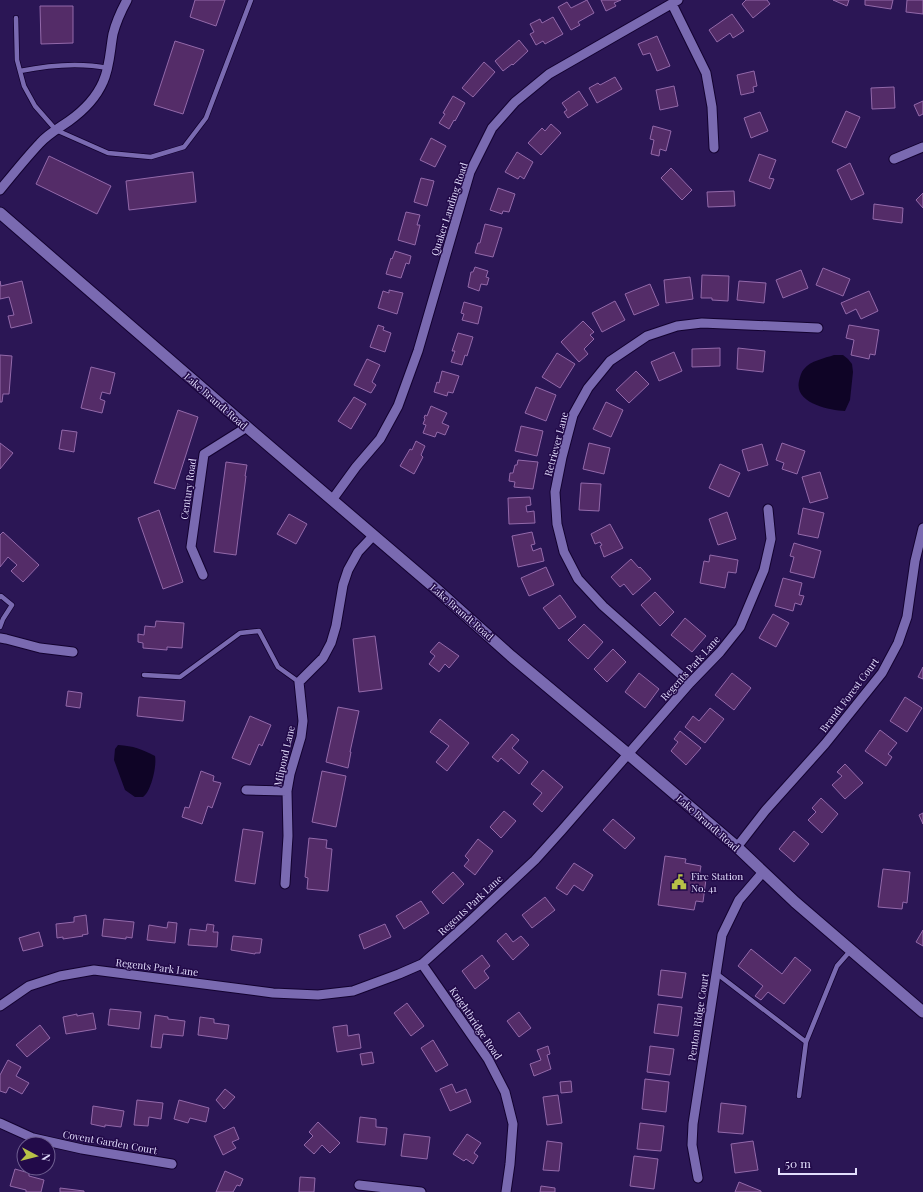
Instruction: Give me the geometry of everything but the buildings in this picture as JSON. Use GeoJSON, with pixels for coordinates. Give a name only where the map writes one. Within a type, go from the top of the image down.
{"type":"FeatureCollection","features":[{"type":"Feature","properties":{"kind":"street"},"geometry":{"type":"LineString","coordinates":[[0,190],[40,143],[82,110],[94,97],[103,82],[108,68],[114,33],[120,14],[127,0]]}},
{"type":"Feature","properties":{"kind":"street"},"geometry":{"type":"LineString","coordinates":[[675,2],[706,72],[712,107],[714,148]]}},
{"type":"Feature","properties":{"kind":"street","name":"Quaker Landing Road"},"geometry":{"type":"LineString","coordinates":[[332,500],[356,467],[380,439],[398,406],[418,351],[470,172],[492,128],[515,102],[549,74],[675,2]]}},
{"type":"Feature","properties":{"kind":"street"},"geometry":{"type":"LineString","coordinates":[[894,159],[923,147]]}},
{"type":"Feature","properties":{"kind":"street","name":"Lake Brandt Road"},"geometry":{"type":"LineString","coordinates":[[0,213],[435,588],[511,656],[737,847],[795,902],[923,1012]]}},
{"type":"Feature","properties":{"kind":"street","name":"Retriever Lane"},"geometry":{"type":"LineString","coordinates":[[690,684],[603,606],[578,579],[564,552],[557,524],[555,492],[562,457],[573,416],[588,388],[610,361],[647,336],[677,326],[702,323],[818,328]]}},
{"type":"Feature","properties":{"kind":"street","name":"Century Road"},"geometry":{"type":"LineString","coordinates":[[203,575],[191,547],[204,454],[247,427]]}},
{"type":"Feature","properties":{"kind":"street","name":"Regents Park Lane"},"geometry":{"type":"LineString","coordinates":[[0,1006],[29,986],[60,976],[94,970],[273,993],[318,995],[352,991],[422,964],[535,860],[720,652],[740,627],[764,570],[771,539],[768,509]]}},
{"type":"Feature","properties":{"kind":"street","name":"Brandt Forest Court"},"geometry":{"type":"LineString","coordinates":[[737,847],[765,811],[825,744],[882,673],[898,643],[907,617],[915,561],[923,528]]}},
{"type":"Feature","properties":{"kind":"street"},"geometry":{"type":"LineString","coordinates":[[299,682],[323,658],[331,643],[336,626],[343,585],[348,570],[358,552],[373,536]]}},
{"type":"Feature","properties":{"kind":"street"},"geometry":{"type":"LineString","coordinates":[[0,638],[40,648],[73,652]]}},
{"type":"Feature","properties":{"kind":"street","name":"Milpond Lane"},"geometry":{"type":"LineString","coordinates":[[285,884],[288,836],[287,790],[301,737],[303,721],[299,682]]}},
{"type":"Feature","properties":{"kind":"street"},"geometry":{"type":"LineString","coordinates":[[246,790],[287,790]]}},
{"type":"Feature","properties":{"kind":"street","name":"Penton Ridge Court"},"geometry":{"type":"LineString","coordinates":[[698,1178],[692,1145],[693,1124],[722,935],[739,900],[763,872]]}},
{"type":"Feature","properties":{"kind":"street","name":"Knightbridge Road"},"geometry":{"type":"LineString","coordinates":[[422,964],[488,1059],[505,1092],[513,1124],[506,1192]]}},
{"type":"Feature","properties":{"kind":"street","name":"Covent Garden Court"},"geometry":{"type":"LineString","coordinates":[[0,1123],[33,1138],[82,1149],[172,1164]]}},
{"type":"Feature","properties":{"kind":"street"},"geometry":{"type":"LineString","coordinates":[[359,1184],[421,1192]]}},
{"type":"Feature","properties":{"kind":"lane"},"geometry":{"type":"LineString","coordinates":[[16,18],[17,60],[24,86],[35,106],[56,130],[108,153],[151,158],[184,147],[206,118],[251,0]]}},
{"type":"Feature","properties":{"kind":"lane"},"geometry":{"type":"LineString","coordinates":[[20,71],[44,66],[62,65],[87,65],[108,68]]}},
{"type":"Feature","properties":{"kind":"lane"},"geometry":{"type":"LineString","coordinates":[[0,597],[1,596],[12,605],[0,627]]}},
{"type":"Feature","properties":{"kind":"lane"},"geometry":{"type":"LineString","coordinates":[[144,675],[180,677],[240,632],[259,631],[278,667],[299,682]]}},
{"type":"Feature","properties":{"kind":"lane"},"geometry":{"type":"LineString","coordinates":[[799,1096],[806,1042],[837,966],[851,950]]}},
{"type":"Feature","properties":{"kind":"lane"},"geometry":{"type":"LineString","coordinates":[[716,973],[806,1042]]}},
{"type":"Feature","properties":{"kind":"shaded area"},"geometry":{"type":"Polygon","coordinates":[[[834,355],[843,355],[852,364],[853,372],[850,400],[845,411],[830,409],[814,404],[802,395],[799,389],[801,375],[807,366],[818,360],[834,355]]]}},
{"type":"Feature","properties":{"kind":"shaded area"},"geometry":{"type":"Polygon","coordinates":[[[118,745],[137,748],[155,756],[153,778],[149,790],[143,797],[135,797],[125,790],[114,760],[115,749],[118,745]]]}},
{"type":"Feature","properties":{"kind":"place","name":"Fire Station No. 41"},"geometry":{"type":"Point","coordinates":[679,882]}}]}
